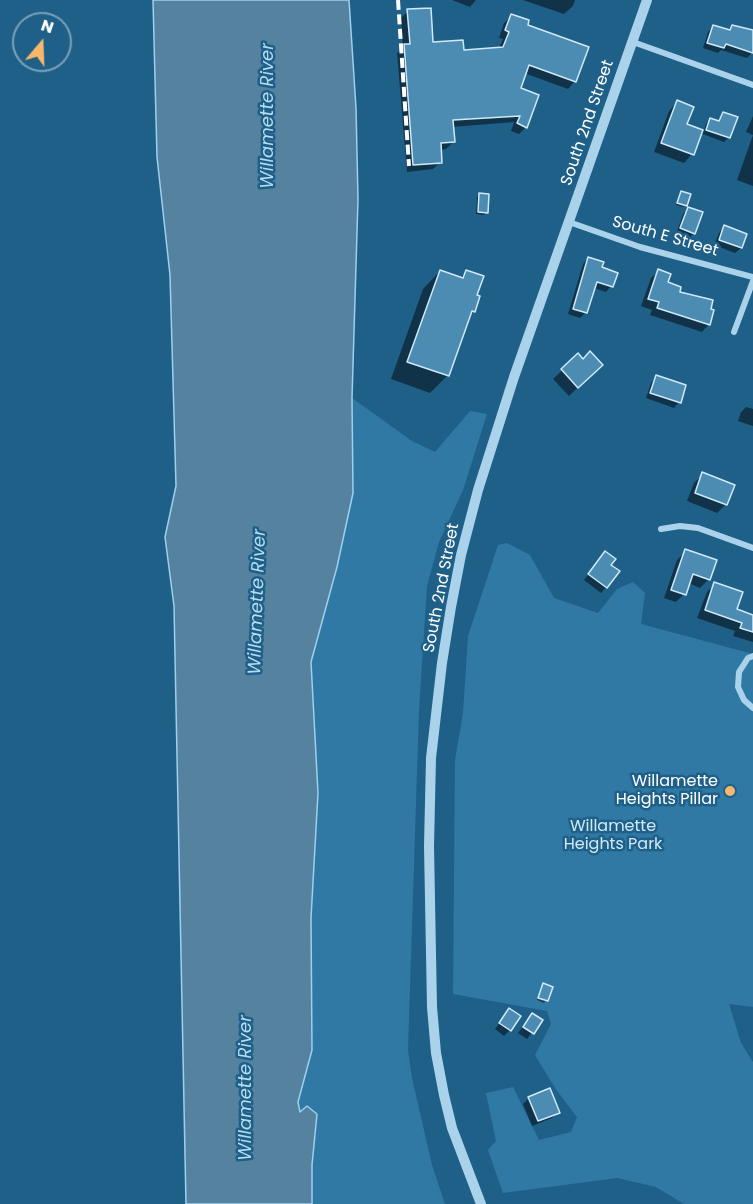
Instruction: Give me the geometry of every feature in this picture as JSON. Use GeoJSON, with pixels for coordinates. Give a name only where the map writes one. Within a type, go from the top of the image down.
{"type":"FeatureCollection","features":[{"type":"Feature","properties":{"kind":"street","name":"South 2nd Street"},"geometry":{"type":"LineString","coordinates":[[481,1204],[452,1128],[436,1053],[432,1007],[429,846],[431,758],[451,607],[478,490],[514,377],[647,0]]}},
{"type":"Feature","properties":{"kind":"street"},"geometry":{"type":"LineString","coordinates":[[633,42],[753,85]]}},
{"type":"Feature","properties":{"kind":"street","name":"South E Street"},"geometry":{"type":"LineString","coordinates":[[569,222],[640,247],[753,279]]}},
{"type":"Feature","properties":{"kind":"street"},"geometry":{"type":"LineString","coordinates":[[734,332],[753,279]]}},
{"type":"Feature","properties":{"kind":"street"},"geometry":{"type":"LineString","coordinates":[[661,529],[680,526],[698,528],[753,548]]}},
{"type":"Feature","properties":{"kind":"street"},"geometry":{"type":"LineString","coordinates":[[753,656],[748,658],[739,672],[738,687],[744,700],[753,708]]}},
{"type":"Feature","properties":{"kind":"green space"},"geometry":{"type":"Polygon","coordinates":[[[352,398],[412,441],[435,452],[470,411],[487,414],[463,490],[439,542],[427,586],[419,710],[408,1050],[412,1078],[432,1165],[445,1204],[312,1204],[312,1165],[317,1115],[307,1106],[300,1113],[298,1102],[312,1050],[311,918],[318,793],[311,662],[337,567],[353,493],[352,398]]]}},
{"type":"Feature","properties":{"kind":"green space","name":"Willamette Heights Park"},"geometry":{"type":"Polygon","coordinates":[[[507,543],[530,555],[554,598],[598,613],[617,589],[633,582],[645,593],[641,624],[753,654],[753,1007],[729,1004],[741,1043],[753,1062],[753,1204],[684,1204],[656,1187],[617,1178],[503,1193],[488,1150],[496,1141],[486,1093],[513,1087],[539,1140],[571,1132],[577,1117],[555,1088],[535,1055],[551,1024],[547,1011],[453,994],[455,760],[463,713],[468,636],[498,545],[507,543]]]}},
{"type":"Feature","properties":{"kind":"water","name":"Willamette River"},"geometry":{"type":"Polygon","coordinates":[[[153,0],[349,0],[356,108],[358,199],[352,398],[353,493],[337,567],[311,662],[318,793],[311,918],[312,1050],[298,1102],[300,1112],[307,1106],[317,1114],[312,1165],[312,1204],[186,1204],[174,606],[165,537],[176,486],[170,275],[157,157],[153,0]]]}},
{"type":"Feature","properties":{"kind":"building"},"geometry":{"type":"Polygon","coordinates":[[[431,8],[433,42],[463,40],[464,50],[503,47],[509,32],[505,30],[511,14],[529,20],[528,25],[589,47],[576,82],[529,65],[521,88],[539,95],[527,128],[517,123],[520,116],[453,120],[455,142],[441,143],[442,163],[413,165],[404,44],[410,44],[407,9],[431,8]]]}},
{"type":"Feature","properties":{"kind":"building"},"geometry":{"type":"Polygon","coordinates":[[[713,25],[730,30],[732,25],[753,30],[753,53],[726,44],[724,48],[707,43],[713,25]]]}},
{"type":"Feature","properties":{"kind":"building"},"geometry":{"type":"Polygon","coordinates":[[[677,100],[694,107],[687,124],[703,130],[694,155],[661,143],[677,100]]]}},
{"type":"Feature","properties":{"kind":"building"},"geometry":{"type":"Polygon","coordinates":[[[723,112],[738,117],[730,138],[706,130],[710,118],[719,121],[723,112]]]}},
{"type":"Feature","properties":{"kind":"building"},"geometry":{"type":"Polygon","coordinates":[[[681,191],[691,194],[687,206],[677,203],[681,191]]]}},
{"type":"Feature","properties":{"kind":"building"},"geometry":{"type":"Polygon","coordinates":[[[479,193],[489,194],[488,213],[478,212],[479,193]]]}},
{"type":"Feature","properties":{"kind":"building"},"geometry":{"type":"Polygon","coordinates":[[[688,207],[703,212],[695,234],[680,228],[688,207]]]}},
{"type":"Feature","properties":{"kind":"building"},"geometry":{"type":"Polygon","coordinates":[[[724,225],[747,234],[742,248],[719,240],[724,225]]]}},
{"type":"Feature","properties":{"kind":"building"},"geometry":{"type":"Polygon","coordinates":[[[588,257],[604,262],[602,267],[618,273],[613,287],[597,282],[587,313],[573,309],[588,257]]]}},
{"type":"Feature","properties":{"kind":"building"},"geometry":{"type":"Polygon","coordinates":[[[658,269],[671,274],[668,282],[681,287],[680,292],[713,300],[711,309],[714,310],[710,325],[657,308],[659,302],[648,299],[658,269]]]}},
{"type":"Feature","properties":{"kind":"building"},"geometry":{"type":"Polygon","coordinates":[[[440,270],[463,278],[466,270],[484,276],[477,295],[480,296],[475,312],[472,311],[449,376],[407,362],[440,270]]]}},
{"type":"Feature","properties":{"kind":"building"},"geometry":{"type":"Polygon","coordinates":[[[590,351],[603,365],[578,388],[561,369],[578,353],[583,359],[590,351]]]}},
{"type":"Feature","properties":{"kind":"building"},"geometry":{"type":"Polygon","coordinates":[[[656,375],[686,385],[681,403],[650,393],[656,375]]]}},
{"type":"Feature","properties":{"kind":"building"},"geometry":{"type":"Polygon","coordinates":[[[702,472],[735,485],[727,505],[695,493],[702,472]]]}},
{"type":"Feature","properties":{"kind":"building"},"geometry":{"type":"Polygon","coordinates":[[[685,549],[717,560],[710,580],[693,574],[686,595],[671,590],[685,549]]]}},
{"type":"Feature","properties":{"kind":"building"},"geometry":{"type":"Polygon","coordinates":[[[605,551],[616,559],[611,565],[620,571],[607,588],[588,574],[605,551]]]}},
{"type":"Feature","properties":{"kind":"building"},"geometry":{"type":"Polygon","coordinates":[[[714,582],[743,592],[737,609],[753,615],[753,632],[740,628],[742,623],[705,610],[714,582]]]}},
{"type":"Feature","properties":{"kind":"building"},"geometry":{"type":"Polygon","coordinates":[[[543,983],[553,987],[548,1001],[538,998],[543,983]]]}},
{"type":"Feature","properties":{"kind":"building"},"geometry":{"type":"Polygon","coordinates":[[[509,1008],[521,1016],[511,1031],[499,1023],[509,1008]]]}},
{"type":"Feature","properties":{"kind":"building"},"geometry":{"type":"Polygon","coordinates":[[[532,1013],[543,1020],[534,1034],[523,1027],[532,1013]]]}},
{"type":"Feature","properties":{"kind":"building"},"geometry":{"type":"Polygon","coordinates":[[[550,1088],[560,1113],[538,1121],[528,1097],[550,1088]]]}},
{"type":"Feature","properties":{"kind":"railway"},"geometry":{"type":"LineString","coordinates":[[398,0],[409,166]]}},
{"type":"Feature","properties":{"kind":"place","name":"Willamette Heights Pillar"},"geometry":{"type":"Point","coordinates":[730,791]}}]}
